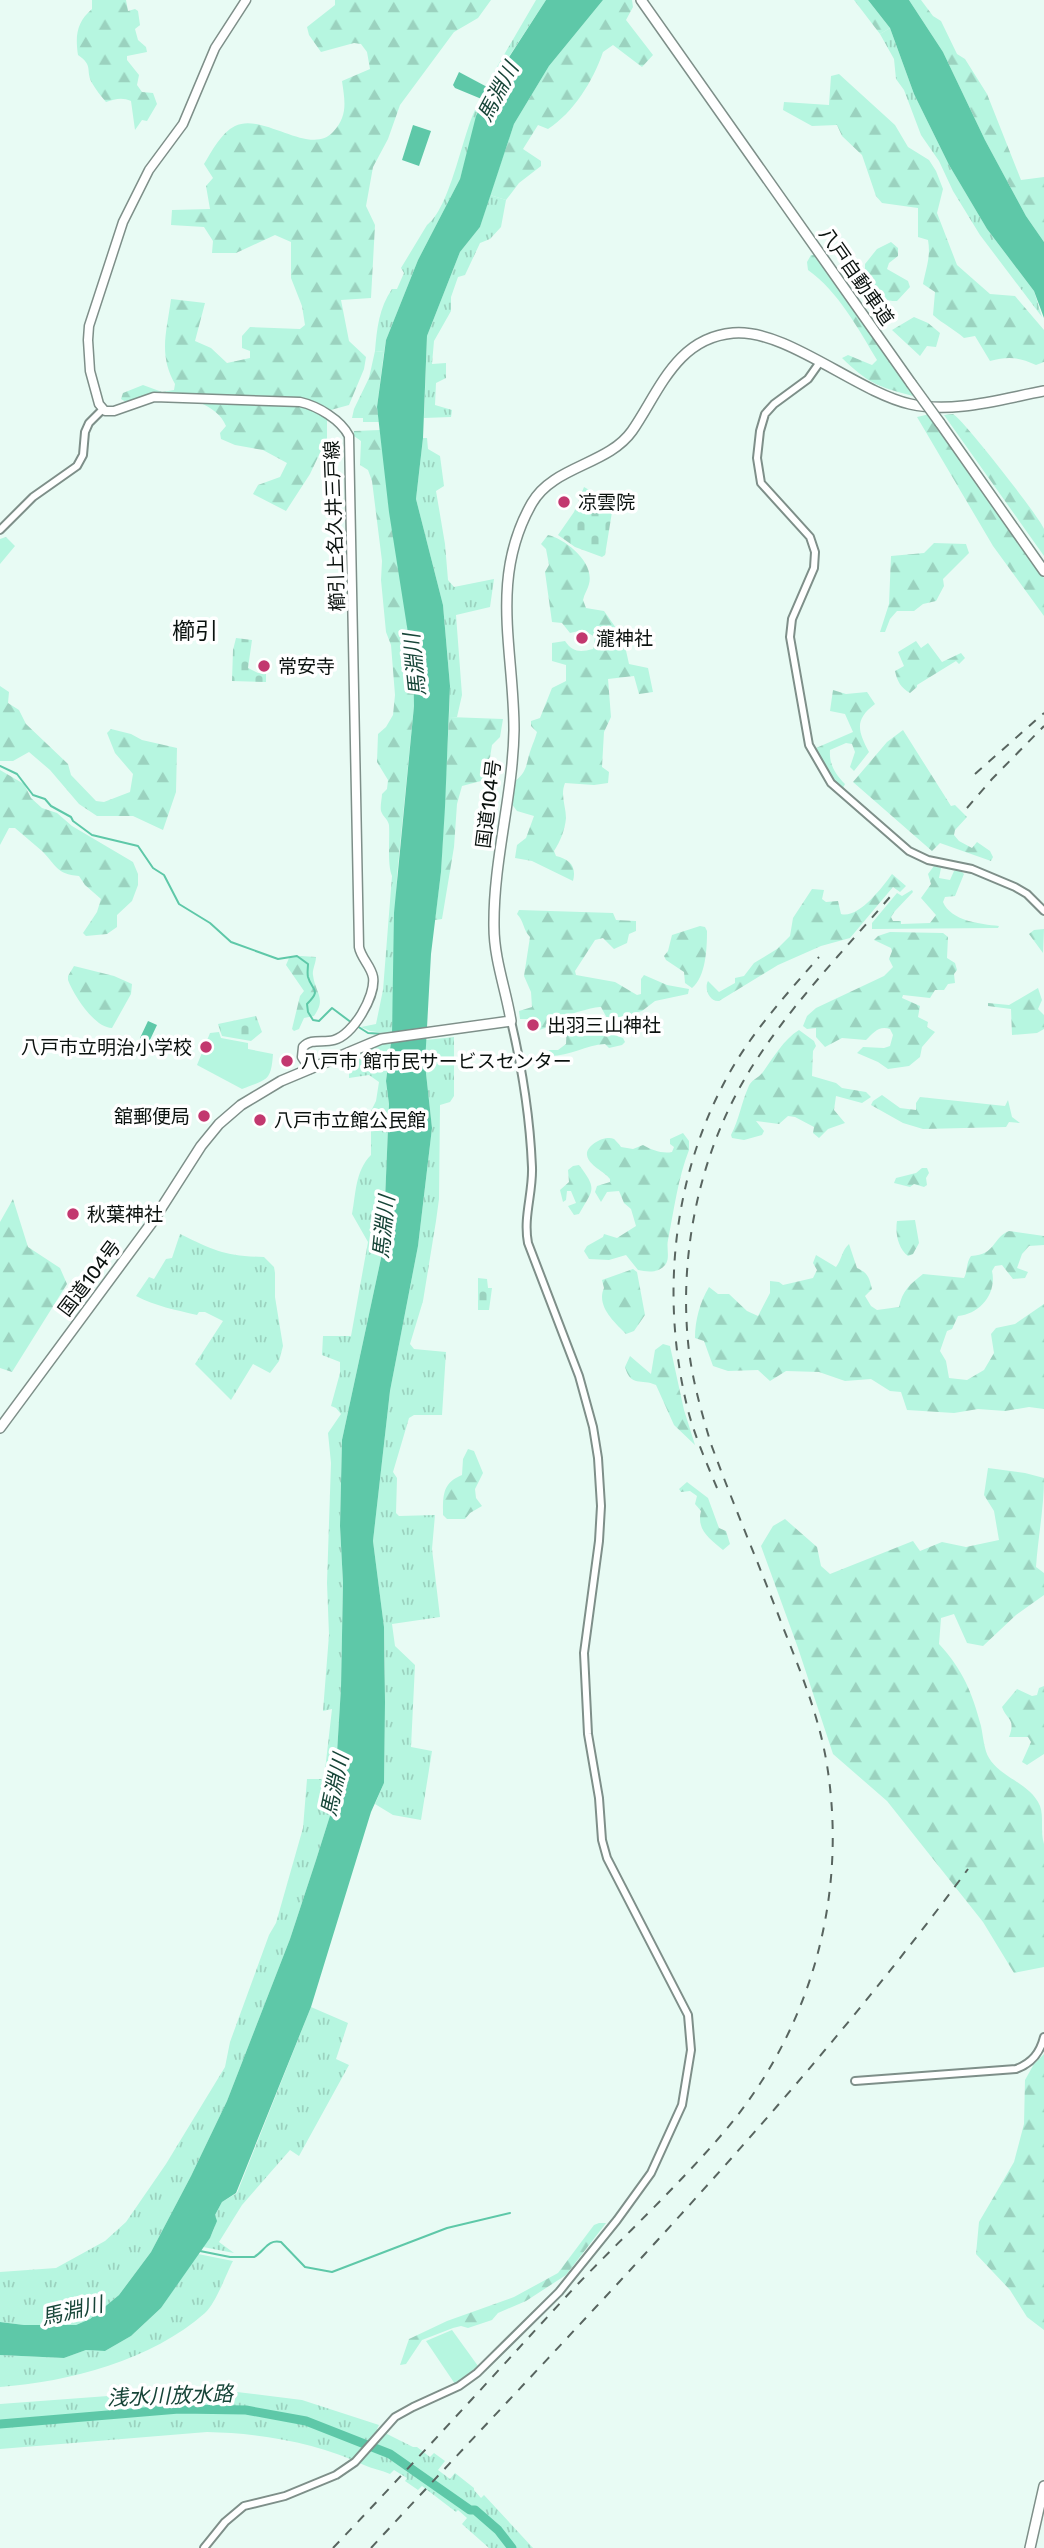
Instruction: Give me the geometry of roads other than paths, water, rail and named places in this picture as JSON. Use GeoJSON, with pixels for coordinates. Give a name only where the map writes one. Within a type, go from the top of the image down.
{"type":"FeatureCollection","features":[{"type":"Feature","properties":{"kind":"highway","name":"八戸自動車道"},"geometry":{"type":"LineString","coordinates":[[644,0],[1044,564]]}},
{"type":"Feature","properties":{"kind":"highway","name":"国道104号"},"geometry":{"type":"LineString","coordinates":[[0,1428],[153,1221],[211,1132],[248,1100],[310,1069],[363,1046],[392,1037],[511,1021],[497,956],[494,927],[496,884],[514,733],[506,582],[511,552],[524,518],[541,491],[558,478],[621,443],[670,368],[711,339],[730,333],[751,333],[785,345],[888,397],[912,405],[955,407],[1044,391]]}},
{"type":"Feature","properties":{"kind":"highway","name":"八戸自動車道"},"geometry":{"type":"LineString","coordinates":[[942,422],[1044,571]]}},
{"type":"Feature","properties":{"kind":"highway"},"geometry":{"type":"LineString","coordinates":[[1031,2548],[1044,2486]]}},
{"type":"Feature","properties":{"kind":"highway"},"geometry":{"type":"LineString","coordinates":[[1031,2548],[1044,2500]]}},
{"type":"Feature","properties":{"kind":"main road"},"geometry":{"type":"LineString","coordinates":[[103,409],[99,404],[90,371],[89,327],[123,222],[149,170],[183,124],[215,48],[246,0]]}},
{"type":"Feature","properties":{"kind":"main road","name":"櫛引上名久井三戸線"},"geometry":{"type":"LineString","coordinates":[[103,409],[114,411],[154,397],[300,402],[310,404],[336,421],[349,436],[359,947],[362,959],[373,975],[373,981],[370,996],[352,1028],[338,1040],[312,1042],[303,1047],[302,1057],[310,1069]]}},
{"type":"Feature","properties":{"kind":"street"},"geometry":{"type":"LineString","coordinates":[[820,362],[808,379],[768,409],[760,431],[757,458],[761,483],[810,537],[815,552],[814,568],[792,618],[790,637],[809,745],[831,783],[909,851],[928,860],[972,869],[1015,887],[1027,894],[1044,911]]}},
{"type":"Feature","properties":{"kind":"street"},"geometry":{"type":"LineString","coordinates":[[0,530],[33,497],[77,466],[83,455],[85,432],[89,423],[103,409]]}},
{"type":"Feature","properties":{"kind":"street"},"geometry":{"type":"LineString","coordinates":[[204,2548],[225,2522],[244,2506],[285,2496],[326,2481],[355,2462],[383,2430],[403,2413],[459,2386],[477,2373],[559,2292],[645,2182],[660,2156],[682,2105],[691,2050],[690,2025],[683,2004],[614,1872],[602,1840],[599,1798],[587,1722],[583,1665],[599,1541],[601,1506],[598,1458],[588,1404],[579,1376],[528,1243],[525,1221],[531,1184],[531,1160],[511,1021]]}},
{"type":"Feature","properties":{"kind":"street"},"geometry":{"type":"LineString","coordinates":[[855,2081],[1016,2069],[1034,2058],[1044,2037]]}},
{"type":"Feature","properties":{"kind":"water","name":"馬淵川"},"geometry":{"type":"Polygon","coordinates":[[[546,0],[603,0],[549,66],[514,124],[480,227],[460,252],[427,336],[423,438],[416,499],[443,605],[450,686],[441,872],[431,954],[425,1064],[432,1128],[418,1246],[390,1391],[373,1541],[384,1627],[384,1783],[371,1812],[311,2007],[236,2193],[222,2202],[215,2215],[217,2221],[210,2238],[161,2308],[131,2336],[105,2351],[86,2350],[64,2358],[0,2355],[0,2322],[76,2325],[90,2319],[119,2295],[151,2252],[227,2101],[290,1939],[334,1803],[341,1687],[342,1440],[383,1249],[389,1104],[386,1081],[392,1034],[394,913],[414,706],[413,665],[389,512],[377,407],[386,340],[418,260],[460,179],[476,116],[484,100],[453,85],[459,72],[489,88],[546,0]]]}},
{"type":"Feature","properties":{"kind":"water"},"geometry":{"type":"Polygon","coordinates":[[[868,0],[909,0],[943,52],[985,140],[1026,216],[1044,242],[1044,318],[1034,291],[987,229],[949,165],[914,94],[890,28],[868,0]]]}},
{"type":"Feature","properties":{"kind":"water"},"geometry":{"type":"Polygon","coordinates":[[[413,125],[431,131],[419,166],[402,160],[413,125]]]}},
{"type":"Feature","properties":{"kind":"water"},"geometry":{"type":"Polygon","coordinates":[[[148,1021],[157,1025],[149,1042],[140,1038],[148,1021]]]}},
{"type":"Feature","properties":{"kind":"waterway"},"geometry":{"type":"LineString","coordinates":[[0,766],[17,774],[33,795],[45,799],[92,835],[138,846],[153,868],[164,875],[179,904],[210,923],[231,942],[278,959],[297,956],[308,964],[308,977],[315,990],[307,1004],[313,1020],[319,1021],[332,1008],[352,1023]]}},
{"type":"Feature","properties":{"kind":"waterway"},"geometry":{"type":"LineString","coordinates":[[357,1026],[368,1033],[384,1034]]}},
{"type":"Feature","properties":{"kind":"waterway"},"geometry":{"type":"LineString","coordinates":[[200,2251],[230,2257],[254,2257],[272,2242],[281,2242],[305,2267],[332,2272],[447,2228],[510,2213]]}},
{"type":"Feature","properties":{"kind":"waterway","name":"浅水川放水路"},"geometry":{"type":"LineString","coordinates":[[0,2424],[179,2409],[246,2410],[306,2421],[390,2454],[470,2510],[475,2510],[498,2530],[512,2548]]}},
{"type":"Feature","properties":{"kind":"railway"},"geometry":{"type":"LineString","coordinates":[[975,774],[1044,713]]}},
{"type":"Feature","properties":{"kind":"railway"},"geometry":{"type":"LineString","coordinates":[[967,808],[1044,726]]}},
{"type":"Feature","properties":{"kind":"railway"},"geometry":{"type":"LineString","coordinates":[[333,2548],[574,2288],[724,2132],[754,2092],[780,2050],[800,2006],[816,1960],[827,1912],[832,1864],[832,1814],[827,1765],[808,1692],[719,1466],[704,1421],[689,1351],[687,1274],[698,1197],[722,1123],[739,1089],[790,1013],[895,891]]}},
{"type":"Feature","properties":{"kind":"railway"},"geometry":{"type":"LineString","coordinates":[[717,1488],[689,1414],[674,1323],[674,1276],[686,1185],[699,1140],[739,1057],[767,1018],[819,957]]}},
{"type":"Feature","properties":{"kind":"railway"},"geometry":{"type":"LineString","coordinates":[[371,2548],[679,2217],[754,2132],[828,2047],[968,1869]]}},
{"type":"Feature","properties":{"kind":"place","name":"凉雲院"},"geometry":{"type":"Point","coordinates":[564,502]}},
{"type":"Feature","properties":{"kind":"place","name":"瀧神社"},"geometry":{"type":"Point","coordinates":[582,638]}},
{"type":"Feature","properties":{"kind":"place","name":"常安寺"},"geometry":{"type":"Point","coordinates":[264,666]}},
{"type":"Feature","properties":{"kind":"place","name":"出羽三山神社"},"geometry":{"type":"Point","coordinates":[533,1025]}},
{"type":"Feature","properties":{"kind":"place","name":"八戸市立明治小学校"},"geometry":{"type":"Point","coordinates":[206,1047]}},
{"type":"Feature","properties":{"kind":"place","name":"八戸市 館市民サービスセンター"},"geometry":{"type":"Point","coordinates":[287,1061]}},
{"type":"Feature","properties":{"kind":"place","name":"舘郵便局"},"geometry":{"type":"Point","coordinates":[204,1116]}},
{"type":"Feature","properties":{"kind":"place","name":"八戸市立館公民館"},"geometry":{"type":"Point","coordinates":[260,1120]}},
{"type":"Feature","properties":{"kind":"place","name":"秋葉神社"},"geometry":{"type":"Point","coordinates":[73,1214]}},
{"type":"Feature","properties":{"kind":"district","name":"櫛引"},"geometry":{"type":"Point","coordinates":[195,631]}}]}
